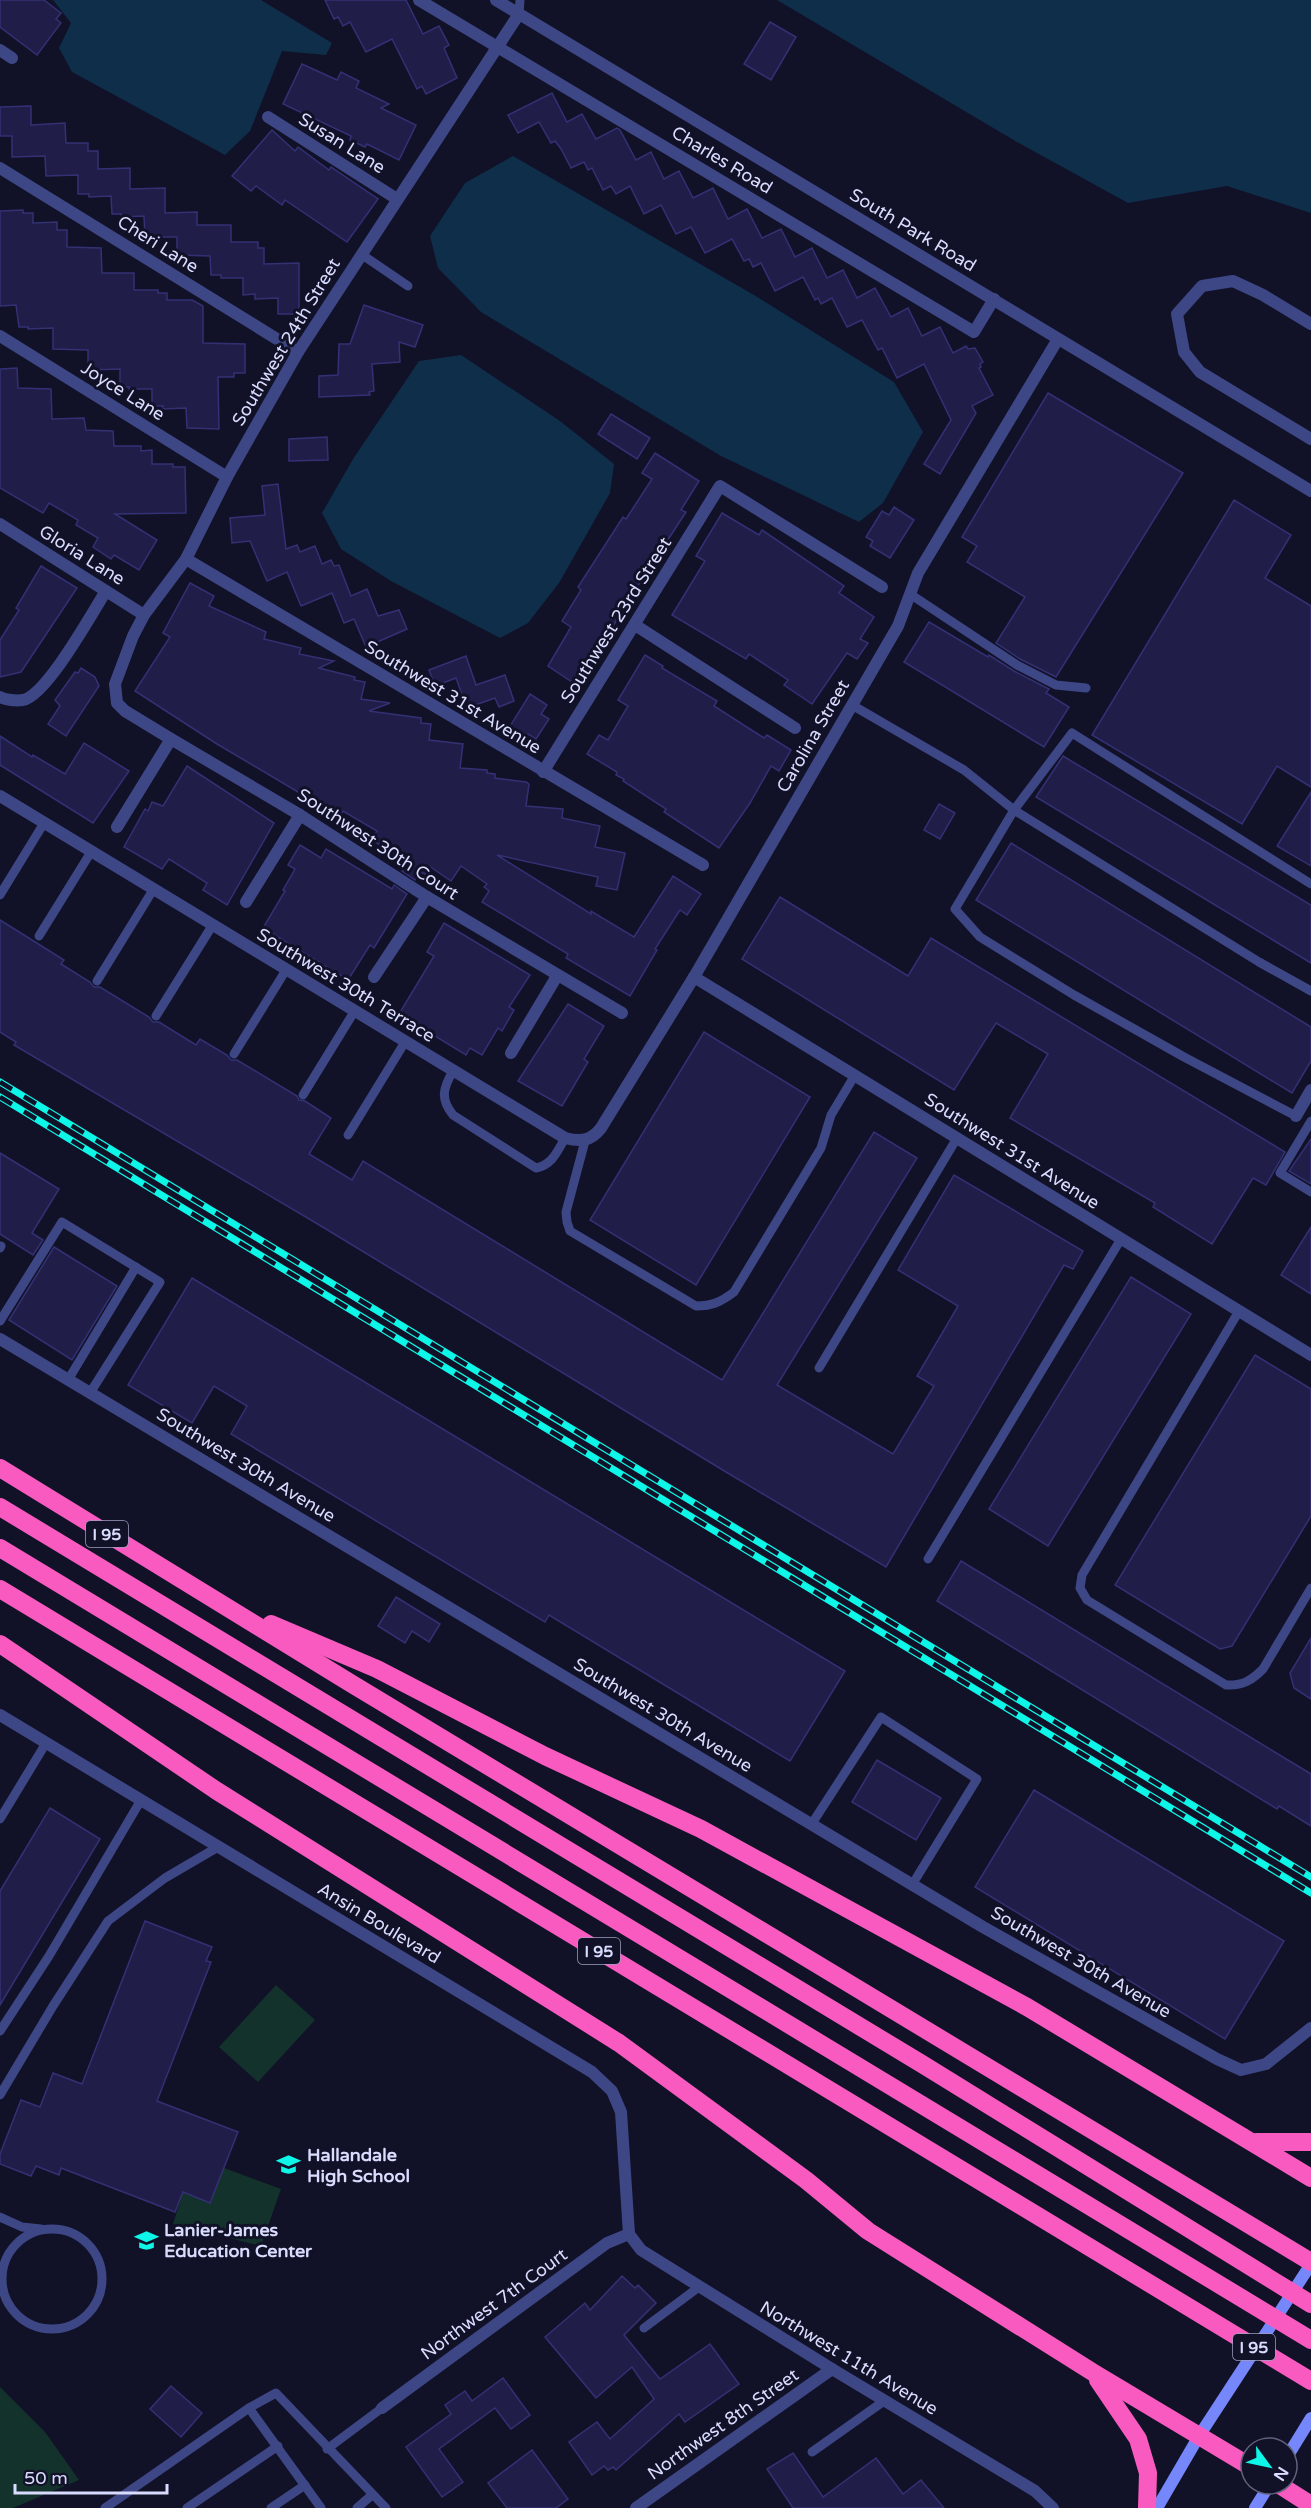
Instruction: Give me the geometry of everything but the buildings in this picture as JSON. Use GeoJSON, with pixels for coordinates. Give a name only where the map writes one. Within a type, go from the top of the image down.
{"type":"FeatureCollection","features":[{"type":"Feature","properties":{"kind":"highway","name":"I 95"},"geometry":{"type":"LineString","coordinates":[[0,1468],[214,1600],[1311,2263]]}},
{"type":"Feature","properties":{"kind":"highway"},"geometry":{"type":"LineString","coordinates":[[0,1507],[922,2064],[1226,2254],[1311,2304]]}},
{"type":"Feature","properties":{"kind":"highway"},"geometry":{"type":"LineString","coordinates":[[0,1548],[1311,2340]]}},
{"type":"Feature","properties":{"kind":"highway","name":"I 95"},"geometry":{"type":"LineString","coordinates":[[0,1589],[1311,2381]]}},
{"type":"Feature","properties":{"kind":"highway"},"geometry":{"type":"LineString","coordinates":[[214,1600],[377,1669],[545,1756],[701,1829],[1027,2007],[1311,2178]]}},
{"type":"Feature","properties":{"kind":"highway"},"geometry":{"type":"LineString","coordinates":[[0,1644],[217,1791],[619,2043],[806,2180],[868,2231],[1094,2373],[1239,2461]]}},
{"type":"Feature","properties":{"kind":"highway"},"geometry":{"type":"LineString","coordinates":[[1254,2142],[1311,2142]]}},
{"type":"Feature","properties":{"kind":"highway"},"geometry":{"type":"LineString","coordinates":[[1094,2373],[1138,2439],[1148,2473],[1147,2508]]}},
{"type":"Feature","properties":{"kind":"highway"},"geometry":{"type":"LineString","coordinates":[[1297,2496],[1311,2505]]}},
{"type":"Feature","properties":{"kind":"main road"},"geometry":{"type":"LineString","coordinates":[[1157,2508],[1199,2436],[1311,2263]]}},
{"type":"Feature","properties":{"kind":"main road"},"geometry":{"type":"LineString","coordinates":[[1299,2438],[1311,2418]]}},
{"type":"Feature","properties":{"kind":"street","name":"Charles Road"},"geometry":{"type":"LineString","coordinates":[[419,0],[974,332],[994,299]]}},
{"type":"Feature","properties":{"kind":"street","name":"South Park Road"},"geometry":{"type":"LineString","coordinates":[[496,0],[1311,491]]}},
{"type":"Feature","properties":{"kind":"street","name":"Southwest 24th Street"},"geometry":{"type":"LineString","coordinates":[[117,703],[115,684],[133,636],[144,615],[186,559],[227,477],[298,352],[519,14]]}},
{"type":"Feature","properties":{"kind":"street"},"geometry":{"type":"LineString","coordinates":[[0,50],[12,58]]}},
{"type":"Feature","properties":{"kind":"street","name":"Susan Lane"},"geometry":{"type":"LineString","coordinates":[[268,117],[397,199]]}},
{"type":"Feature","properties":{"kind":"street","name":"Cheri Lane"},"geometry":{"type":"LineString","coordinates":[[0,168],[298,352]]}},
{"type":"Feature","properties":{"kind":"street"},"geometry":{"type":"LineString","coordinates":[[1311,324],[1263,295],[1233,281],[1202,286],[1177,314],[1184,352],[1200,372],[1311,439]]}},
{"type":"Feature","properties":{"kind":"street","name":"Joyce Lane"},"geometry":{"type":"LineString","coordinates":[[0,336],[227,477]]}},
{"type":"Feature","properties":{"kind":"street","name":"Carolina Street"},"geometry":{"type":"LineString","coordinates":[[585,1141],[593,1138],[601,1128],[693,977],[898,626],[918,573],[1058,339]]}},
{"type":"Feature","properties":{"kind":"street","name":"Southwest 23rd Street"},"geometry":{"type":"LineString","coordinates":[[543,772],[720,486],[882,587]]}},
{"type":"Feature","properties":{"kind":"street","name":"Gloria Lane"},"geometry":{"type":"LineString","coordinates":[[0,524],[144,615]]}},
{"type":"Feature","properties":{"kind":"street","name":"Southwest 31st Avenue"},"geometry":{"type":"LineString","coordinates":[[186,559],[703,865]]}},
{"type":"Feature","properties":{"kind":"street"},"geometry":{"type":"LineString","coordinates":[[0,697],[24,700],[40,690],[68,652],[106,591]]}},
{"type":"Feature","properties":{"kind":"street"},"geometry":{"type":"LineString","coordinates":[[635,625],[795,728]]}},
{"type":"Feature","properties":{"kind":"street","name":"Southwest 30th Court"},"geometry":{"type":"LineString","coordinates":[[117,703],[125,711],[300,815],[427,897],[622,1013]]}},
{"type":"Feature","properties":{"kind":"street"},"geometry":{"type":"LineString","coordinates":[[117,827],[171,739]]}},
{"type":"Feature","properties":{"kind":"street"},"geometry":{"type":"LineString","coordinates":[[0,796],[91,852]]}},
{"type":"Feature","properties":{"kind":"street"},"geometry":{"type":"LineString","coordinates":[[246,902],[300,815]]}},
{"type":"Feature","properties":{"kind":"street","name":"Southwest 30th Terrace"},"geometry":{"type":"LineString","coordinates":[[91,852],[565,1138],[585,1141]]}},
{"type":"Feature","properties":{"kind":"street"},"geometry":{"type":"LineString","coordinates":[[375,977],[427,897]]}},
{"type":"Feature","properties":{"kind":"street"},"geometry":{"type":"LineString","coordinates":[[511,1053],[557,976]]}},
{"type":"Feature","properties":{"kind":"street","name":"Southwest 31st Avenue"},"geometry":{"type":"LineString","coordinates":[[693,977],[1311,1355]]}},
{"type":"Feature","properties":{"kind":"street"},"geometry":{"type":"LineString","coordinates":[[1296,1116],[1309,1097]]}},
{"type":"Feature","properties":{"kind":"street","name":"Southwest 30th Avenue"},"geometry":{"type":"LineString","coordinates":[[0,1339],[912,1885],[1207,2054],[1241,2070],[1266,2064],[1311,2028]]}},
{"type":"Feature","properties":{"kind":"street","name":"Ansin Boulevard"},"geometry":{"type":"LineString","coordinates":[[0,1715],[592,2072],[612,2091],[621,2112],[629,2234]]}},
{"type":"Feature","properties":{"kind":"street","name":"Northwest 11th Avenue"},"geometry":{"type":"LineString","coordinates":[[629,2234],[641,2250],[884,2401],[1035,2491],[1053,2508]]}},
{"type":"Feature","properties":{"kind":"street","name":"Northwest 7th Court"},"geometry":{"type":"LineString","coordinates":[[382,2408],[608,2244],[629,2234]]}},
{"type":"Feature","properties":{"kind":"street","name":"Northwest 8th Street"},"geometry":{"type":"LineString","coordinates":[[636,2508],[832,2369]]}},
{"type":"Feature","properties":{"kind":"lane"},"geometry":{"type":"LineString","coordinates":[[519,14],[520,0]]}},
{"type":"Feature","properties":{"kind":"lane"},"geometry":{"type":"LineString","coordinates":[[361,254],[408,286]]}},
{"type":"Feature","properties":{"kind":"lane"},"geometry":{"type":"LineString","coordinates":[[910,594],[1017,665],[1056,685],[1086,688]]}},
{"type":"Feature","properties":{"kind":"lane"},"geometry":{"type":"LineString","coordinates":[[852,705],[964,770],[1014,810],[1259,962],[1311,991]]}},
{"type":"Feature","properties":{"kind":"lane"},"geometry":{"type":"LineString","coordinates":[[1296,1116],[1184,1057],[980,937],[955,909],[1014,810],[1072,733],[1311,884]]}},
{"type":"Feature","properties":{"kind":"lane"},"geometry":{"type":"LineString","coordinates":[[0,895],[44,823]]}},
{"type":"Feature","properties":{"kind":"lane"},"geometry":{"type":"LineString","coordinates":[[39,936],[91,852]]}},
{"type":"Feature","properties":{"kind":"lane"},"geometry":{"type":"LineString","coordinates":[[97,981],[153,890]]}},
{"type":"Feature","properties":{"kind":"lane"},"geometry":{"type":"LineString","coordinates":[[156,1016],[212,926]]}},
{"type":"Feature","properties":{"kind":"lane"},"geometry":{"type":"LineString","coordinates":[[234,1054],[286,970]]}},
{"type":"Feature","properties":{"kind":"lane"},"geometry":{"type":"LineString","coordinates":[[303,1095],[354,1012]]}},
{"type":"Feature","properties":{"kind":"lane"},"geometry":{"type":"LineString","coordinates":[[348,1135],[405,1042]]}},
{"type":"Feature","properties":{"kind":"lane"},"geometry":{"type":"LineString","coordinates":[[453,1071],[444,1087],[444,1097],[446,1106],[453,1115],[536,1168],[545,1166],[552,1160],[565,1138]]}},
{"type":"Feature","properties":{"kind":"lane"},"geometry":{"type":"LineString","coordinates":[[585,1141],[566,1212],[570,1231],[696,1306],[710,1306],[723,1301],[734,1292],[821,1148],[831,1115],[855,1075]]}},
{"type":"Feature","properties":{"kind":"lane"},"geometry":{"type":"LineString","coordinates":[[1311,1121],[1280,1173],[1311,1192]]}},
{"type":"Feature","properties":{"kind":"lane"},"geometry":{"type":"LineString","coordinates":[[819,1368],[957,1138]]}},
{"type":"Feature","properties":{"kind":"lane"},"geometry":{"type":"LineString","coordinates":[[0,1321],[62,1222],[160,1282],[90,1393]]}},
{"type":"Feature","properties":{"kind":"lane"},"geometry":{"type":"LineString","coordinates":[[928,1558],[1120,1239]]}},
{"type":"Feature","properties":{"kind":"lane"},"geometry":{"type":"LineString","coordinates":[[68,1380],[136,1268]]}},
{"type":"Feature","properties":{"kind":"lane"},"geometry":{"type":"LineString","coordinates":[[1239,1311],[1082,1575],[1080,1588],[1087,1600],[1226,1685],[1238,1686],[1253,1679],[1263,1669],[1311,1588]]}},
{"type":"Feature","properties":{"kind":"lane"},"geometry":{"type":"LineString","coordinates":[[811,1824],[881,1718],[977,1779],[912,1885]]}},
{"type":"Feature","properties":{"kind":"lane"},"geometry":{"type":"LineString","coordinates":[[0,1819],[46,1743]]}},
{"type":"Feature","properties":{"kind":"lane"},"geometry":{"type":"LineString","coordinates":[[0,2031],[48,1956],[141,1800]]}},
{"type":"Feature","properties":{"kind":"lane"},"geometry":{"type":"LineString","coordinates":[[0,2095],[108,1920],[165,1878],[218,1846]]}},
{"type":"Feature","properties":{"kind":"lane"},"geometry":{"type":"LineString","coordinates":[[0,2217],[22,2226],[62,2230],[78,2236],[90,2246],[98,2260],[102,2276],[100,2292],[94,2307],[82,2319],[67,2327],[51,2329],[34,2326],[20,2317],[9,2305],[2,2285],[8,2257],[17,2244],[31,2234],[46,2229]]}},
{"type":"Feature","properties":{"kind":"lane"},"geometry":{"type":"LineString","coordinates":[[644,2328],[699,2287]]}},
{"type":"Feature","properties":{"kind":"lane"},"geometry":{"type":"LineString","coordinates":[[105,2508],[249,2408],[276,2393],[327,2449],[386,2508]]}},
{"type":"Feature","properties":{"kind":"lane"},"geometry":{"type":"LineString","coordinates":[[812,2452],[884,2401]]}},
{"type":"Feature","properties":{"kind":"lane"},"geometry":{"type":"LineString","coordinates":[[249,2408],[321,2508]]}},
{"type":"Feature","properties":{"kind":"lane"},"geometry":{"type":"LineString","coordinates":[[327,2449],[382,2408]]}},
{"type":"Feature","properties":{"kind":"lane"},"geometry":{"type":"LineString","coordinates":[[187,2508],[278,2446]]}},
{"type":"Feature","properties":{"kind":"lane"},"geometry":{"type":"LineString","coordinates":[[272,2508],[305,2486]]}},
{"type":"Feature","properties":{"kind":"lane"},"geometry":{"type":"LineString","coordinates":[[357,2508],[372,2495]]}},
{"type":"Feature","properties":{"kind":"green space"},"geometry":{"type":"Polygon","coordinates":[[[276,1985],[315,2020],[258,2082],[219,2047],[276,1985]]]}},
{"type":"Feature","properties":{"kind":"green space"},"geometry":{"type":"Polygon","coordinates":[[[224,2168],[281,2189],[261,2246],[173,2224],[183,2192],[210,2203],[224,2168]]]}},
{"type":"Feature","properties":{"kind":"green space"},"geometry":{"type":"Polygon","coordinates":[[[0,2387],[45,2432],[79,2480],[13,2508],[0,2508],[0,2387]]]}},
{"type":"Feature","properties":{"kind":"water"},"geometry":{"type":"Polygon","coordinates":[[[53,0],[261,0],[332,43],[326,55],[282,51],[250,131],[225,155],[72,72],[59,48],[71,23],[53,0]]]}},
{"type":"Feature","properties":{"kind":"water"},"geometry":{"type":"Polygon","coordinates":[[[777,0],[1311,0],[1311,213],[1227,186],[1128,203],[1017,142],[777,0]]]}},
{"type":"Feature","properties":{"kind":"water"},"geometry":{"type":"Polygon","coordinates":[[[513,156],[754,295],[894,382],[923,432],[883,503],[859,522],[721,456],[481,312],[438,268],[430,236],[465,183],[513,156]]]}},
{"type":"Feature","properties":{"kind":"water"},"geometry":{"type":"Polygon","coordinates":[[[461,355],[560,421],[614,464],[610,493],[559,583],[528,623],[500,638],[391,581],[341,549],[322,513],[353,459],[419,361],[461,355]]]}},
{"type":"Feature","properties":{"kind":"railway"},"geometry":{"type":"LineString","coordinates":[[0,1082],[1311,1877]]}},
{"type":"Feature","properties":{"kind":"railway"},"geometry":{"type":"LineString","coordinates":[[0,1097],[1311,1893]]}},
{"type":"Feature","properties":{"kind":"place","name":"Hallandale High School"},"geometry":{"type":"Point","coordinates":[289,2165]}},
{"type":"Feature","properties":{"kind":"place","name":"Lanier-James Education Center"},"geometry":{"type":"Point","coordinates":[146,2240]}}]}
